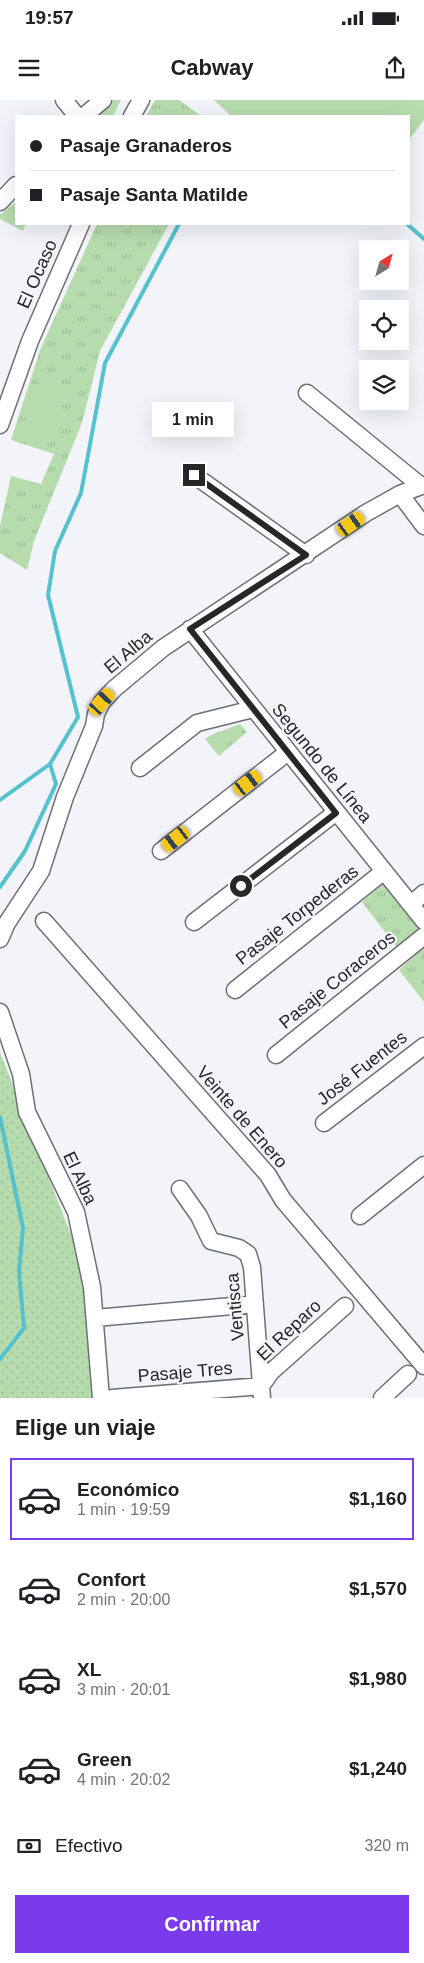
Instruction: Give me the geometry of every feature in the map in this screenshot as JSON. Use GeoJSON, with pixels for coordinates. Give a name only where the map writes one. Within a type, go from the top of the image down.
{"type":"FeatureCollection","features":[{"type":"Feature","properties":{"kind":"street"},"geometry":{"type":"LineString","coordinates":[[64,100],[76,115]]}},
{"type":"Feature","properties":{"kind":"street"},"geometry":{"type":"LineString","coordinates":[[85,115],[103,100]]}},
{"type":"Feature","properties":{"kind":"street"},"geometry":{"type":"LineString","coordinates":[[133,115],[141,100]]}},
{"type":"Feature","properties":{"kind":"street"},"geometry":{"type":"LineString","coordinates":[[0,202],[15,186]]}},
{"type":"Feature","properties":{"kind":"street","name":"El Ocaso"},"geometry":{"type":"LineString","coordinates":[[0,426],[30,341],[81,225]]}},
{"type":"Feature","properties":{"kind":"street"},"geometry":{"type":"LineString","coordinates":[[307,393],[423,485]]}},
{"type":"Feature","properties":{"kind":"street"},"geometry":{"type":"LineString","coordinates":[[194,475],[306,555]]}},
{"type":"Feature","properties":{"kind":"street","name":"El Alba"},"geometry":{"type":"LineString","coordinates":[[0,939],[7,923],[41,871],[65,797],[102,702],[139,667],[190,629],[306,555],[366,513],[400,494],[423,485]]}},
{"type":"Feature","properties":{"kind":"street"},"geometry":{"type":"LineString","coordinates":[[400,494],[424,526]]}},
{"type":"Feature","properties":{"kind":"street","name":"Segundo de Línea"},"geometry":{"type":"LineString","coordinates":[[190,629],[424,921]]}},
{"type":"Feature","properties":{"kind":"street"},"geometry":{"type":"LineString","coordinates":[[140,768],[197,723],[253,709]]}},
{"type":"Feature","properties":{"kind":"street"},"geometry":{"type":"LineString","coordinates":[[161,851],[288,752]]}},
{"type":"Feature","properties":{"kind":"street"},"geometry":{"type":"LineString","coordinates":[[194,922],[336,813]]}},
{"type":"Feature","properties":{"kind":"street","name":"Pasaje Torpederas"},"geometry":{"type":"LineString","coordinates":[[235,990],[384,872]]}},
{"type":"Feature","properties":{"kind":"street"},"geometry":{"type":"LineString","coordinates":[[411,904],[424,893]]}},
{"type":"Feature","properties":{"kind":"street","name":"Veinte de Enero"},"geometry":{"type":"LineString","coordinates":[[44,921],[268,1175],[283,1200],[424,1366]]}},
{"type":"Feature","properties":{"kind":"street","name":"Pasaje Coraceros"},"geometry":{"type":"LineString","coordinates":[[276,1055],[424,936]]}},
{"type":"Feature","properties":{"kind":"street","name":"El Alba"},"geometry":{"type":"LineString","coordinates":[[0,1012],[21,1074],[27,1112],[76,1212],[92,1287],[101,1398]]}},
{"type":"Feature","properties":{"kind":"street","name":"José Fuentes"},"geometry":{"type":"LineString","coordinates":[[324,1123],[424,1046]]}},
{"type":"Feature","properties":{"kind":"street"},"geometry":{"type":"LineString","coordinates":[[360,1216],[424,1165]]}},
{"type":"Feature","properties":{"kind":"street","name":"Ventisca"},"geometry":{"type":"LineString","coordinates":[[180,1189],[199,1216],[212,1241],[239,1248],[248,1254],[252,1267],[261,1392]]}},
{"type":"Feature","properties":{"kind":"street"},"geometry":{"type":"LineString","coordinates":[[95,1318],[255,1304]]}},
{"type":"Feature","properties":{"kind":"street","name":"El Reparo"},"geometry":{"type":"LineString","coordinates":[[261,1392],[271,1372],[345,1306]]}},
{"type":"Feature","properties":{"kind":"street"},"geometry":{"type":"LineString","coordinates":[[382,1398],[408,1374]]}},
{"type":"Feature","properties":{"kind":"street","name":"Pasaje Tres"},"geometry":{"type":"LineString","coordinates":[[112,1398],[261,1392]]}},
{"type":"Feature","properties":{"kind":"green space"},"geometry":{"type":"Polygon","coordinates":[[[113,100],[121,100],[114,115],[95,115],[113,100]]]}},
{"type":"Feature","properties":{"kind":"green space"},"geometry":{"type":"Polygon","coordinates":[[[155,100],[179,100],[200,115],[147,115],[155,100]]]}},
{"type":"Feature","properties":{"kind":"green space"},"geometry":{"type":"Polygon","coordinates":[[[214,100],[424,100],[424,120],[410,139],[410,115],[230,115],[214,100]]]}},
{"type":"Feature","properties":{"kind":"green space"},"geometry":{"type":"Polygon","coordinates":[[[15,203],[15,225],[26,225],[23,231],[0,219],[0,215],[15,203]]]}},
{"type":"Feature","properties":{"kind":"green space"},"geometry":{"type":"Polygon","coordinates":[[[97,225],[168,225],[100,351],[82,423],[34,541],[27,570],[0,553],[0,526],[11,476],[41,484],[54,454],[11,440],[40,350],[97,225]]]}},
{"type":"Feature","properties":{"kind":"green space"},"geometry":{"type":"Polygon","coordinates":[[[40,379],[67,388],[48,444],[21,435],[40,379]]]}},
{"type":"Feature","properties":{"kind":"green space"},"geometry":{"type":"Polygon","coordinates":[[[240,724],[247,732],[219,756],[205,739],[240,724]]]}},
{"type":"Feature","properties":{"kind":"green space"},"geometry":{"type":"Polygon","coordinates":[[[384,883],[421,929],[398,949],[362,902],[384,883]]]}},
{"type":"Feature","properties":{"kind":"green space"},"geometry":{"type":"Polygon","coordinates":[[[424,947],[424,1002],[399,970],[424,947]]]}},
{"type":"Feature","properties":{"kind":"green space"},"geometry":{"type":"Polygon","coordinates":[[[0,1052],[71,1235],[82,1275],[93,1398],[0,1398],[0,1052]]]}},
{"type":"Feature","properties":{"kind":"waterway"},"geometry":{"type":"LineString","coordinates":[[0,800],[50,764],[78,717],[48,595],[55,551],[81,493],[105,363],[178,225]]}},
{"type":"Feature","properties":{"kind":"waterway"},"geometry":{"type":"LineString","coordinates":[[408,225],[424,239]]}},
{"type":"Feature","properties":{"kind":"waterway"},"geometry":{"type":"LineString","coordinates":[[0,887],[25,851],[56,784],[50,764]]}},
{"type":"Feature","properties":{"kind":"waterway"},"geometry":{"type":"LineString","coordinates":[[0,1117],[23,1228],[19,1271],[24,1328],[0,1359]]}},
{"type":"Feature","properties":{"kind":"route"},"geometry":{"type":"LineString","coordinates":[[194,475],[306,555],[190,629],[336,813],[241,886]]}}]}
